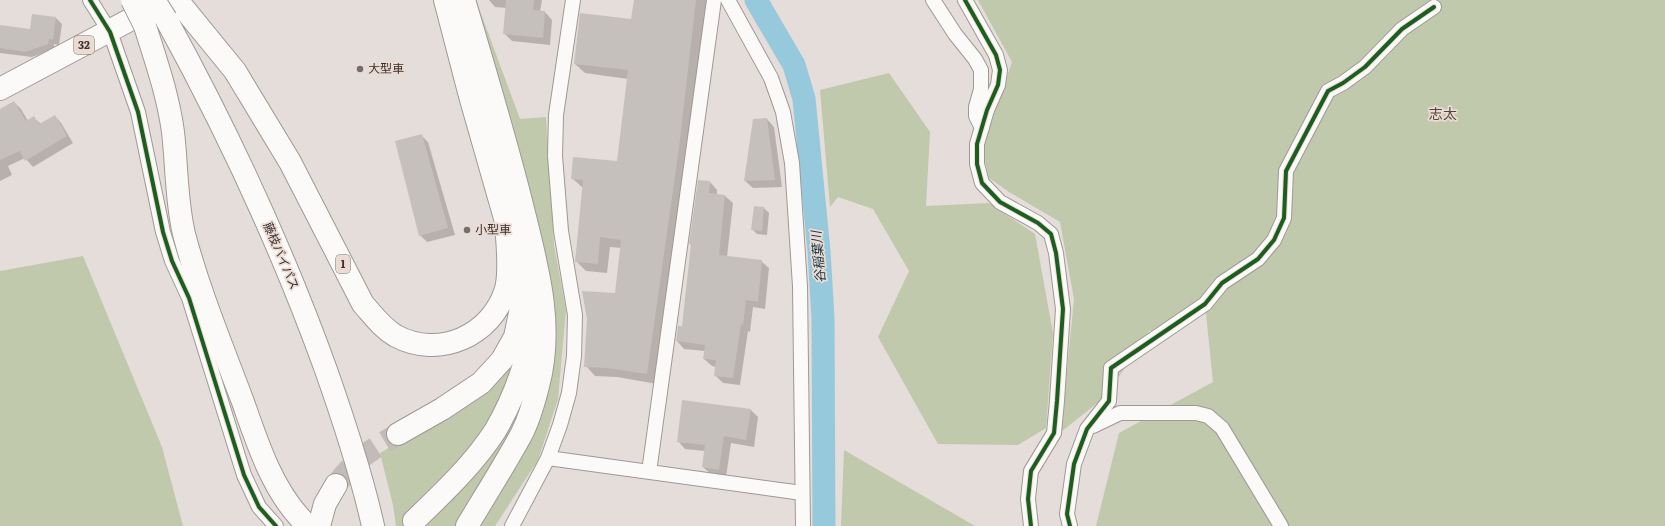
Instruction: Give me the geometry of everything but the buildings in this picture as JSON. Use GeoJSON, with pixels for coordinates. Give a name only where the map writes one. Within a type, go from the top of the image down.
{"type":"FeatureCollection","features":[{"type":"Feature","properties":{"kind":"main road"},"geometry":{"type":"LineString","coordinates":[[132,0],[146,26],[164,86],[173,131],[178,197],[184,233],[198,279],[249,420],[275,483],[291,509],[310,523],[325,504],[336,485]]}},
{"type":"Feature","properties":{"kind":"main road","name":"藤枝バイパス"},"geometry":{"type":"LineString","coordinates":[[154,0],[166,10],[245,172],[290,276],[311,328],[356,455],[373,526]]}},
{"type":"Feature","properties":{"kind":"main road","name":"1"},"geometry":{"type":"LineString","coordinates":[[445,0],[470,96],[515,220],[537,267],[545,324],[544,359],[538,385],[522,434],[467,526]]}},
{"type":"Feature","properties":{"kind":"main road","name":"1"},"geometry":{"type":"LineString","coordinates":[[398,434],[442,409],[480,383],[502,360],[515,337],[521,308],[521,287],[508,148],[464,0]]}},
{"type":"Feature","properties":{"kind":"main road","name":"1"},"geometry":{"type":"LineString","coordinates":[[182,7],[235,71],[290,162],[363,304],[379,323],[395,335],[412,342],[434,345],[459,341],[480,328],[497,310],[506,288],[515,220]]}},
{"type":"Feature","properties":{"kind":"main road","name":"32"},"geometry":{"type":"LineString","coordinates":[[0,89],[110,32],[166,10]]}},
{"type":"Feature","properties":{"kind":"main road","name":"1"},"geometry":{"type":"LineString","coordinates":[[414,521],[451,486],[478,454],[496,430],[514,394],[526,359],[534,315],[537,267]]}},
{"type":"Feature","properties":{"kind":"street"},"geometry":{"type":"LineString","coordinates":[[90,0],[110,32],[138,112],[162,232],[172,261],[189,298],[244,475],[260,507],[276,526]]}},
{"type":"Feature","properties":{"kind":"street"},"geometry":{"type":"LineString","coordinates":[[512,526],[548,458],[560,425],[569,393],[574,356],[575,315],[561,231],[555,156],[556,115],[573,0]]}},
{"type":"Feature","properties":{"kind":"street"},"geometry":{"type":"LineString","coordinates":[[649,472],[714,0]]}},
{"type":"Feature","properties":{"kind":"street"},"geometry":{"type":"LineString","coordinates":[[728,0],[771,78],[783,112],[792,163],[800,286],[803,526]]}},
{"type":"Feature","properties":{"kind":"street"},"geometry":{"type":"LineString","coordinates":[[933,0],[955,34],[975,59],[980,70],[980,90],[976,107],[976,116],[982,128]]}},
{"type":"Feature","properties":{"kind":"street"},"geometry":{"type":"LineString","coordinates":[[965,0],[996,55],[1000,70],[998,85],[987,110],[977,144],[977,164],[982,183],[1000,202],[1038,223],[1051,234],[1056,253],[1063,309],[1057,401],[1054,433],[1031,471],[1028,499],[1032,526]]}},
{"type":"Feature","properties":{"kind":"street"},"geometry":{"type":"LineString","coordinates":[[1070,526],[1067,514],[1074,464],[1088,429],[1109,402],[1111,368],[1205,304],[1222,283],[1258,259],[1274,240],[1284,218],[1286,171],[1328,90],[1343,83],[1365,67],[1402,29],[1434,7]]}},
{"type":"Feature","properties":{"kind":"street"},"geometry":{"type":"LineString","coordinates":[[1088,429],[1120,413],[1196,413],[1208,416],[1222,428],[1281,526]]}},
{"type":"Feature","properties":{"kind":"street"},"geometry":{"type":"LineString","coordinates":[[548,458],[802,492]]}},
{"type":"Feature","properties":{"kind":"green space"},"geometry":{"type":"Polygon","coordinates":[[[476,0],[520,119],[546,117],[554,245],[566,310],[558,399],[538,460],[495,526],[475,526],[545,385],[471,7],[476,0]]]}},
{"type":"Feature","properties":{"kind":"green space"},"geometry":{"type":"Polygon","coordinates":[[[978,0],[1665,0],[1665,526],[1096,526],[1119,433],[1213,382],[1205,304],[1151,332],[1150,330],[1106,396],[1061,432],[1074,299],[1060,222],[1009,192],[989,178],[982,149],[1012,62],[978,0]]]}},
{"type":"Feature","properties":{"kind":"green space"},"geometry":{"type":"Polygon","coordinates":[[[889,73],[930,132],[926,206],[989,203],[1035,234],[1053,333],[1046,428],[1018,445],[938,444],[878,337],[909,271],[873,209],[838,197],[830,207],[820,90],[889,73]]]}},
{"type":"Feature","properties":{"kind":"green space"},"geometry":{"type":"Polygon","coordinates":[[[83,256],[162,447],[183,526],[0,526],[0,271],[83,256]]]}},
{"type":"Feature","properties":{"kind":"green space"},"geometry":{"type":"Polygon","coordinates":[[[517,344],[514,381],[480,445],[416,526],[396,526],[393,505],[380,453],[457,407],[517,344]]]}},
{"type":"Feature","properties":{"kind":"green space"},"geometry":{"type":"Polygon","coordinates":[[[529,361],[527,407],[462,526],[417,526],[468,477],[529,361]]]}},
{"type":"Feature","properties":{"kind":"green space"},"geometry":{"type":"Polygon","coordinates":[[[844,450],[975,526],[841,526],[844,450]]]}},
{"type":"Feature","properties":{"kind":"waterway","name":"谷稲葉川"},"geometry":{"type":"LineString","coordinates":[[756,0],[794,65],[804,99],[819,251],[823,318],[824,526]]}},
{"type":"Feature","properties":{"kind":"tunnel"},"geometry":{"type":"LineString","coordinates":[[336,485],[343,476],[364,456],[398,434]]}},
{"type":"Feature","properties":{"kind":"cycle path"},"geometry":{"type":"LineString","coordinates":[[90,0],[110,32],[138,112],[163,232],[172,261],[189,298],[244,475],[259,507],[276,526]]}},
{"type":"Feature","properties":{"kind":"cycle path"},"geometry":{"type":"LineString","coordinates":[[965,0],[996,55],[1000,70],[998,85],[987,110],[977,144],[977,164],[982,183],[1000,202],[1038,223],[1051,234],[1056,253],[1063,309],[1057,401],[1054,433],[1031,471],[1028,499],[1031,526]]}},
{"type":"Feature","properties":{"kind":"cycle path"},"geometry":{"type":"LineString","coordinates":[[1070,526],[1067,514],[1074,464],[1087,429],[1109,401],[1111,368],[1205,304],[1222,283],[1258,259],[1274,240],[1284,218],[1286,171],[1328,91],[1343,83],[1365,67],[1402,29],[1434,7]]}},
{"type":"Feature","properties":{"kind":"place","name":"大型車"},"geometry":{"type":"Point","coordinates":[360,69]}},
{"type":"Feature","properties":{"kind":"place","name":"小型車"},"geometry":{"type":"Point","coordinates":[467,230]}},
{"type":"Feature","properties":{"kind":"district","name":"志太"},"geometry":{"type":"Point","coordinates":[1443,114]}}]}
